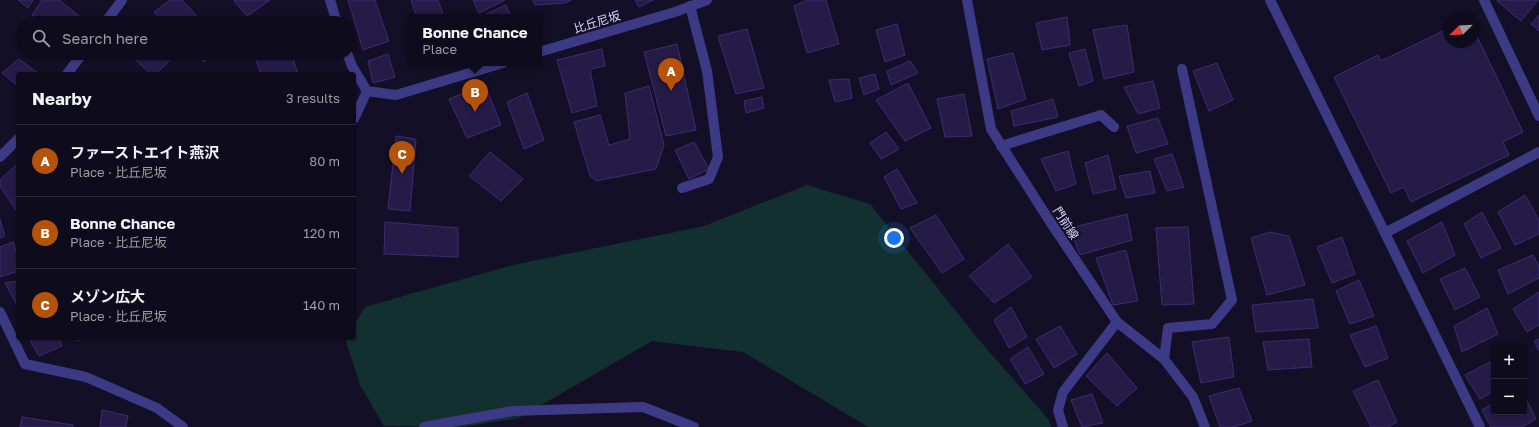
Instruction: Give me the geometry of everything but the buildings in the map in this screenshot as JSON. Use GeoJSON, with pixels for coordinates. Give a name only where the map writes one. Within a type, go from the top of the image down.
{"type":"FeatureCollection","features":[{"type":"Feature","properties":{"kind":"street"},"geometry":{"type":"LineString","coordinates":[[110,16],[122,0]]}},
{"type":"Feature","properties":{"kind":"street"},"geometry":{"type":"LineString","coordinates":[[330,0],[335,16]]}},
{"type":"Feature","properties":{"kind":"street","name":"比丘尼坂"},"geometry":{"type":"LineString","coordinates":[[542,51],[707,0]]}},
{"type":"Feature","properties":{"kind":"street","name":"門前線"},"geometry":{"type":"LineString","coordinates":[[967,0],[991,129],[1048,220],[1117,322],[1164,359],[1194,396],[1206,427]]}},
{"type":"Feature","properties":{"kind":"street"},"geometry":{"type":"LineString","coordinates":[[1270,0],[1480,427]]}},
{"type":"Feature","properties":{"kind":"street"},"geometry":{"type":"LineString","coordinates":[[1484,0],[1539,116]]}},
{"type":"Feature","properties":{"kind":"street"},"geometry":{"type":"LineString","coordinates":[[682,188],[709,179],[718,157],[707,71],[690,6]]}},
{"type":"Feature","properties":{"kind":"street"},"geometry":{"type":"LineString","coordinates":[[69,72],[78,60]]}},
{"type":"Feature","properties":{"kind":"street"},"geometry":{"type":"LineString","coordinates":[[350,60],[356,72]]}},
{"type":"Feature","properties":{"kind":"street"},"geometry":{"type":"LineString","coordinates":[[356,72],[367,90],[396,95],[493,66]]}},
{"type":"Feature","properties":{"kind":"street"},"geometry":{"type":"LineString","coordinates":[[1164,359],[1168,328],[1212,324],[1232,300],[1182,69]]}},
{"type":"Feature","properties":{"kind":"street"},"geometry":{"type":"LineString","coordinates":[[356,115],[367,90]]}},
{"type":"Feature","properties":{"kind":"street"},"geometry":{"type":"LineString","coordinates":[[1001,146],[1100,115],[1114,127]]}},
{"type":"Feature","properties":{"kind":"street"},"geometry":{"type":"LineString","coordinates":[[0,157],[16,141]]}},
{"type":"Feature","properties":{"kind":"street"},"geometry":{"type":"LineString","coordinates":[[1385,233],[1539,152]]}},
{"type":"Feature","properties":{"kind":"street"},"geometry":{"type":"LineString","coordinates":[[0,312],[25,364],[86,377],[157,408],[183,427]]}},
{"type":"Feature","properties":{"kind":"street"},"geometry":{"type":"LineString","coordinates":[[1063,427],[1058,410],[1063,392],[1117,322]]}},
{"type":"Feature","properties":{"kind":"street"},"geometry":{"type":"LineString","coordinates":[[424,427],[512,411],[643,407],[694,427]]}},
{"type":"Feature","properties":{"kind":"green space"},"geometry":{"type":"Polygon","coordinates":[[[807,185],[870,204],[979,340],[1049,420],[1051,427],[868,427],[743,352],[652,341],[519,418],[462,427],[384,426],[360,385],[345,340],[356,340],[356,323],[365,307],[513,265],[704,226],[807,185]]]}},
{"type":"Feature","properties":{"kind":"place","name":"ファーストエイト燕沢"},"geometry":{"type":"Point","coordinates":[671,91]}},
{"type":"Feature","properties":{"kind":"place","name":"Bonne Chance"},"geometry":{"type":"Point","coordinates":[475,112]}},
{"type":"Feature","properties":{"kind":"place","name":"メゾン広大"},"geometry":{"type":"Point","coordinates":[402,174]}}]}
